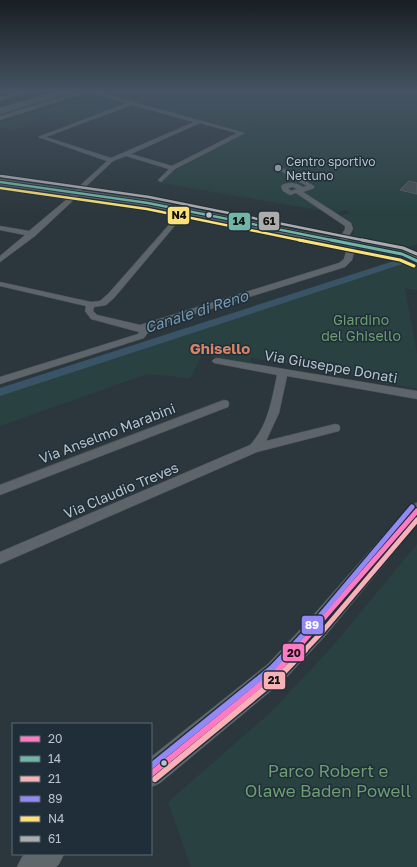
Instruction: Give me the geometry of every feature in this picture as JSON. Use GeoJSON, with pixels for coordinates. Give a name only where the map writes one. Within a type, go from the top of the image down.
{"type":"FeatureCollection","features":[{"type":"Feature","properties":{"kind":"main road"},"geometry":{"type":"LineString","coordinates":[[152,773],[276,672],[317,628],[417,511]]}},
{"type":"Feature","properties":{"kind":"main road"},"geometry":{"type":"LineString","coordinates":[[32,867],[48,855]]}},
{"type":"Feature","properties":{"kind":"street"},"geometry":{"type":"LineString","coordinates":[[56,131],[41,137],[111,160]]}},
{"type":"Feature","properties":{"kind":"street"},"geometry":{"type":"LineString","coordinates":[[0,260],[32,234],[111,160],[177,131]]}},
{"type":"Feature","properties":{"kind":"street"},"geometry":{"type":"LineString","coordinates":[[161,180],[173,168],[242,133],[237,131]]}},
{"type":"Feature","properties":{"kind":"street"},"geometry":{"type":"LineString","coordinates":[[126,154],[173,168]]}},
{"type":"Feature","properties":{"kind":"street"},"geometry":{"type":"LineString","coordinates":[[279,168],[312,187],[300,190],[348,226],[349,229],[342,242]]}},
{"type":"Feature","properties":{"kind":"street"},"geometry":{"type":"LineString","coordinates":[[0,182],[126,199],[417,256]]}},
{"type":"Feature","properties":{"kind":"street"},"geometry":{"type":"LineString","coordinates":[[2,285],[91,304],[103,303],[111,296],[185,210]]}},
{"type":"Feature","properties":{"kind":"street"},"geometry":{"type":"LineString","coordinates":[[0,228],[32,234]]}},
{"type":"Feature","properties":{"kind":"street"},"geometry":{"type":"LineString","coordinates":[[91,304],[89,311],[94,317],[140,328],[342,265],[348,260],[352,244]]}},
{"type":"Feature","properties":{"kind":"street"},"geometry":{"type":"LineString","coordinates":[[402,254],[417,261]]}},
{"type":"Feature","properties":{"kind":"street"},"geometry":{"type":"LineString","coordinates":[[0,381],[141,336],[144,331],[140,328]]}},
{"type":"Feature","properties":{"kind":"street","name":"Via Giuseppe Donati"},"geometry":{"type":"LineString","coordinates":[[217,361],[417,395]]}},
{"type":"Feature","properties":{"kind":"street","name":"Via Claudio Treves"},"geometry":{"type":"LineString","coordinates":[[254,448],[260,443],[268,430],[283,372]]}},
{"type":"Feature","properties":{"kind":"street","name":"Via Anselmo Marabini"},"geometry":{"type":"LineString","coordinates":[[0,490],[224,404]]}},
{"type":"Feature","properties":{"kind":"street","name":"Via Claudio Treves"},"geometry":{"type":"LineString","coordinates":[[0,558],[254,448],[335,428]]}},
{"type":"Feature","properties":{"kind":"green space","name":"Centro sportivo Nettuno"},"geometry":{"type":"Polygon","coordinates":[[[241,131],[417,131],[417,244],[405,248],[351,238],[354,230],[353,224],[340,216],[351,213],[346,210],[336,213],[155,182],[243,132],[241,131]]]}},
{"type":"Feature","properties":{"kind":"green space","name":"Giardino del Ghisello"},"geometry":{"type":"Polygon","coordinates":[[[408,263],[417,267],[417,290],[405,288],[417,355],[417,388],[381,383],[379,379],[251,358],[252,363],[202,355],[190,378],[147,374],[0,426],[0,395],[263,307],[408,263]]]}},
{"type":"Feature","properties":{"kind":"green space","name":"Parco Robert e Olawe Baden Powell"},"geometry":{"type":"Polygon","coordinates":[[[417,544],[417,867],[191,867],[168,802],[270,713],[333,646],[417,544]]]}},
{"type":"Feature","properties":{"kind":"building"},"geometry":{"type":"Polygon","coordinates":[[[409,181],[417,183],[417,194],[400,190],[409,181]]]}},
{"type":"Feature","properties":{"kind":"waterway","name":"Canale di Reno"},"geometry":{"type":"LineString","coordinates":[[0,392],[403,261]]}},
{"type":"Feature","properties":{"kind":"transit line","name":"61"},"geometry":{"type":"LineString","coordinates":[[1,176],[149,197],[403,248],[417,254]]}},
{"type":"Feature","properties":{"kind":"transit line","name":"14"},"geometry":{"type":"LineString","coordinates":[[0,182],[148,203],[402,254],[417,261]]}},
{"type":"Feature","properties":{"kind":"transit line","name":"N4"},"geometry":{"type":"LineString","coordinates":[[0,188],[147,209],[400,260],[414,266]]}},
{"type":"Feature","properties":{"kind":"transit line","name":"89"},"geometry":{"type":"LineString","coordinates":[[152,765],[272,668],[313,624],[412,507]]}},
{"type":"Feature","properties":{"kind":"transit line","name":"20"},"geometry":{"type":"LineString","coordinates":[[152,773],[276,672],[317,628],[417,511]]}},
{"type":"Feature","properties":{"kind":"transit line","name":"21"},"geometry":{"type":"LineString","coordinates":[[155,779],[280,676],[322,632],[417,520]]}},
{"type":"Feature","properties":{"kind":"place","name":"Centro sportivo Nettuno"},"geometry":{"type":"Point","coordinates":[278,168]}},
{"type":"Feature","properties":{"kind":"district","name":"Ghisello"},"geometry":{"type":"Point","coordinates":[220,348]}}]}
